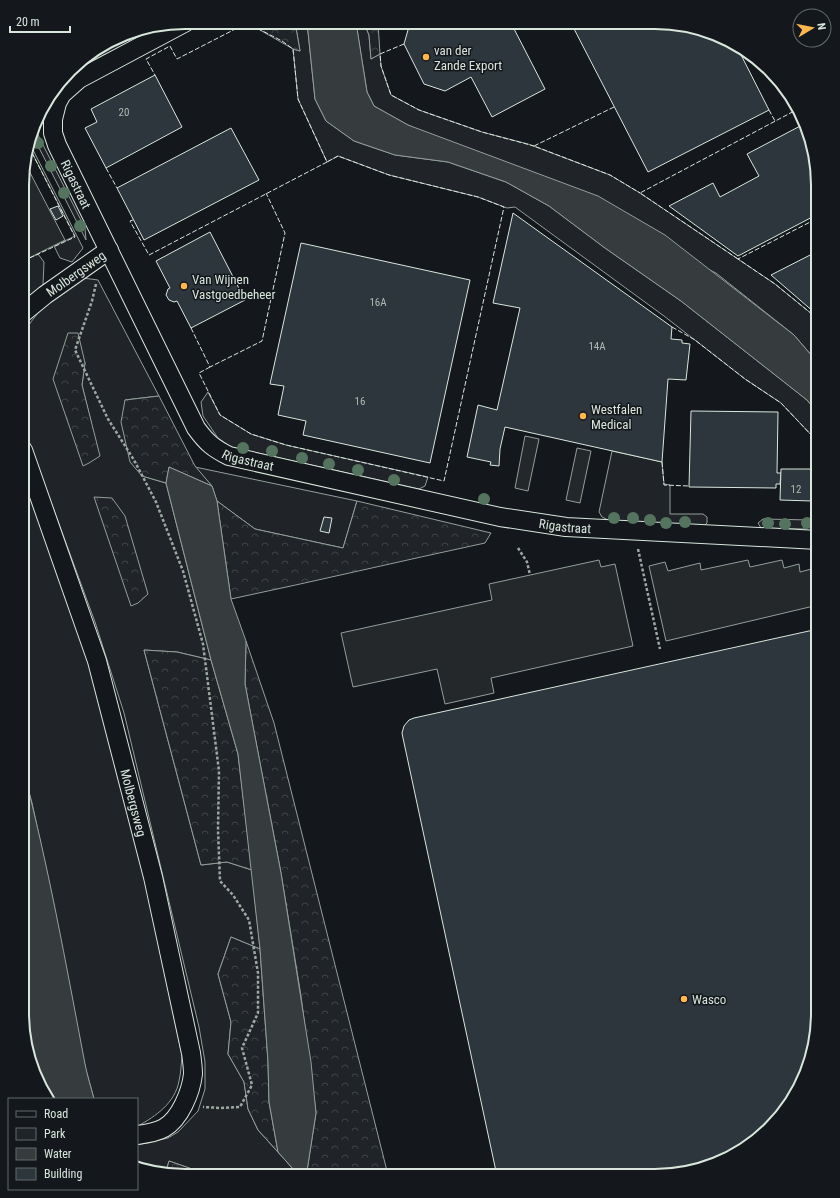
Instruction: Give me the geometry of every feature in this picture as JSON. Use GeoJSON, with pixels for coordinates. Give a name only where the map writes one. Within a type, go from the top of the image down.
{"type":"FeatureCollection","features":[{"type":"Feature","properties":{"kind":"street","name":"Rigastraat"},"geometry":{"type":"LineString","coordinates":[[172,29],[79,79],[62,94],[57,103],[53,119],[53,133],[62,157],[105,253],[196,428],[207,442],[217,450],[229,456],[500,517],[566,527],[811,540]]}},
{"type":"Feature","properties":{"kind":"street","name":"Molbergsweg"},"geometry":{"type":"LineString","coordinates":[[29,308],[45,295],[105,253]]}},
{"type":"Feature","properties":{"kind":"street","name":"Molbergsweg"},"geometry":{"type":"LineString","coordinates":[[29,467],[97,660],[153,877],[191,1053],[193,1073],[190,1089],[185,1101],[172,1122],[163,1129],[138,1135]]}},
{"type":"Feature","properties":{"kind":"path"},"geometry":{"type":"LineString","coordinates":[[105,253],[92,301],[75,350],[108,419],[134,460],[156,502],[183,571],[203,644],[219,771],[218,830],[220,881],[233,895],[249,920],[258,973],[258,1013],[242,1048],[252,1085],[240,1107],[221,1108],[195,1106],[185,1101]]}},
{"type":"Feature","properties":{"kind":"path"},"geometry":{"type":"LineString","coordinates":[[638,531],[637,547],[660,648]]}},
{"type":"Feature","properties":{"kind":"path"},"geometry":{"type":"LineString","coordinates":[[518,548],[527,562],[530,575]]}},
{"type":"Feature","properties":{"kind":"green space"},"geometry":{"type":"Polygon","coordinates":[[[258,29],[296,29],[300,51],[293,49],[258,29]]]}},
{"type":"Feature","properties":{"kind":"green space"},"geometry":{"type":"Polygon","coordinates":[[[296,29],[308,29],[315,99],[326,121],[354,141],[395,155],[448,162],[506,182],[549,206],[605,248],[681,301],[807,400],[811,405],[811,435],[781,403],[745,379],[664,316],[515,207],[507,208],[478,197],[389,175],[338,156],[327,162],[298,99],[293,49],[300,51],[296,29]]]}},
{"type":"Feature","properties":{"kind":"green space"},"geometry":{"type":"Polygon","coordinates":[[[357,29],[366,29],[369,35],[371,59],[380,54],[381,66],[391,95],[419,110],[482,132],[528,144],[610,175],[640,193],[775,284],[811,313],[811,355],[794,335],[716,273],[408,125],[374,106],[367,92],[357,29]]]}},
{"type":"Feature","properties":{"kind":"green space"},"geometry":{"type":"Polygon","coordinates":[[[366,29],[378,29],[380,54],[371,59],[369,35],[366,29]]]}},
{"type":"Feature","properties":{"kind":"green space"},"geometry":{"type":"Polygon","coordinates":[[[130,39],[129,42],[88,63],[116,45],[130,39]]]}},
{"type":"Feature","properties":{"kind":"green space"},"geometry":{"type":"Polygon","coordinates":[[[37,134],[85,228],[86,240],[35,141],[37,134]]]}},
{"type":"Feature","properties":{"kind":"green space"},"geometry":{"type":"Polygon","coordinates":[[[33,150],[83,248],[72,262],[60,258],[54,246],[75,236],[32,153],[33,150]]]}},
{"type":"Feature","properties":{"kind":"green space"},"geometry":{"type":"Polygon","coordinates":[[[38,254],[44,262],[43,285],[29,297],[29,258],[38,254]]]}},
{"type":"Feature","properties":{"kind":"green space"},"geometry":{"type":"Polygon","coordinates":[[[83,278],[98,280],[159,396],[125,400],[142,476],[166,483],[211,660],[177,652],[144,650],[201,865],[227,862],[252,870],[260,949],[231,937],[218,974],[231,1022],[228,1054],[244,1082],[248,1109],[258,1130],[293,1169],[192,1169],[169,1161],[167,1168],[138,1162],[138,1145],[168,1138],[178,1132],[198,1111],[205,1089],[205,1062],[199,1027],[124,713],[95,622],[29,442],[29,325],[42,309],[57,296],[83,278]],[[68,334],[91,422],[82,385],[85,363],[68,334]]]}},
{"type":"Feature","properties":{"kind":"green space"},"geometry":{"type":"Polygon","coordinates":[[[68,333],[78,333],[85,363],[82,385],[100,456],[83,466],[53,379],[68,333]]]}},
{"type":"Feature","properties":{"kind":"green space"},"geometry":{"type":"Polygon","coordinates":[[[208,392],[220,415],[251,434],[286,445],[428,477],[425,486],[419,489],[231,447],[218,438],[203,416],[201,402],[208,392]]]}},
{"type":"Feature","properties":{"kind":"green space"},"geometry":{"type":"Polygon","coordinates":[[[159,396],[195,466],[212,486],[169,467],[166,483],[142,476],[130,462],[121,422],[125,400],[159,396]]]}},
{"type":"Feature","properties":{"kind":"green space"},"geometry":{"type":"Polygon","coordinates":[[[612,451],[662,462],[664,484],[670,485],[670,514],[703,514],[707,517],[707,523],[704,526],[608,520],[602,517],[599,512],[612,451]]]}},
{"type":"Feature","properties":{"kind":"green space"},"geometry":{"type":"Polygon","coordinates":[[[195,467],[357,501],[343,548],[255,529],[217,501],[212,486],[195,467]]]}},
{"type":"Feature","properties":{"kind":"green space"},"geometry":{"type":"Polygon","coordinates":[[[29,486],[93,677],[133,820],[182,1056],[180,1078],[173,1096],[164,1108],[138,1126],[138,1098],[94,1098],[85,1066],[53,900],[29,792],[29,486]]]}},
{"type":"Feature","properties":{"kind":"green space"},"geometry":{"type":"Polygon","coordinates":[[[94,497],[112,498],[125,516],[148,594],[138,603],[131,606],[94,497]]]}},
{"type":"Feature","properties":{"kind":"green space"},"geometry":{"type":"Polygon","coordinates":[[[217,501],[255,529],[343,548],[357,501],[491,533],[485,543],[231,599],[217,501]]]}},
{"type":"Feature","properties":{"kind":"green space"},"geometry":{"type":"Polygon","coordinates":[[[763,519],[811,520],[811,525],[806,529],[761,528],[758,523],[763,519]]]}},
{"type":"Feature","properties":{"kind":"green space"},"geometry":{"type":"Polygon","coordinates":[[[246,641],[274,723],[386,1169],[307,1169],[316,1113],[301,996],[281,873],[245,684],[246,641]]]}},
{"type":"Feature","properties":{"kind":"green space"},"geometry":{"type":"Polygon","coordinates":[[[144,650],[177,652],[211,660],[238,754],[252,870],[227,862],[201,865],[144,650]]]}},
{"type":"Feature","properties":{"kind":"green space"},"geometry":{"type":"Polygon","coordinates":[[[231,937],[260,949],[268,1062],[269,1102],[278,1152],[258,1130],[248,1109],[244,1082],[228,1054],[231,1022],[218,974],[231,937]]]}},
{"type":"Feature","properties":{"kind":"green space"},"geometry":{"type":"Polygon","coordinates":[[[169,1161],[192,1169],[175,1169],[167,1168],[169,1161]]]}},
{"type":"Feature","properties":{"kind":"shaded area"},"geometry":{"type":"Polygon","coordinates":[[[29,171],[65,240],[29,258],[29,171]]]}},
{"type":"Feature","properties":{"kind":"shaded area"},"geometry":{"type":"Polygon","coordinates":[[[525,436],[539,439],[528,491],[515,488],[525,436]]]}},
{"type":"Feature","properties":{"kind":"shaded area"},"geometry":{"type":"Polygon","coordinates":[[[577,448],[591,451],[580,503],[566,500],[577,448]]]}},
{"type":"Feature","properties":{"kind":"shaded area"},"geometry":{"type":"Polygon","coordinates":[[[599,560],[601,567],[615,564],[633,646],[491,678],[494,693],[445,704],[437,669],[353,687],[341,633],[492,600],[489,584],[599,560]]]}},
{"type":"Feature","properties":{"kind":"shaded area"},"geometry":{"type":"Polygon","coordinates":[[[748,560],[750,567],[782,560],[784,568],[799,564],[800,572],[811,569],[811,607],[666,641],[649,566],[665,562],[668,571],[700,563],[701,570],[748,560]]]}},
{"type":"Feature","properties":{"kind":"water"},"geometry":{"type":"Polygon","coordinates":[[[308,29],[357,29],[367,92],[374,106],[408,125],[598,196],[665,235],[794,335],[811,355],[811,405],[807,400],[681,301],[605,248],[549,206],[506,182],[448,162],[395,155],[354,141],[326,121],[315,99],[308,29]]]}},
{"type":"Feature","properties":{"kind":"water"},"geometry":{"type":"Polygon","coordinates":[[[169,467],[212,486],[217,501],[231,599],[246,641],[245,684],[281,873],[311,1062],[316,1113],[307,1169],[293,1169],[278,1152],[269,1102],[268,1062],[260,949],[238,754],[211,660],[166,483],[169,467]]]}},
{"type":"Feature","properties":{"kind":"water"},"geometry":{"type":"Polygon","coordinates":[[[29,794],[64,951],[86,1068],[94,1098],[54,1098],[45,1082],[34,1053],[29,1023],[29,794]]]}},
{"type":"Feature","properties":{"kind":"building"},"geometry":{"type":"Polygon","coordinates":[[[408,29],[514,29],[545,89],[492,117],[471,77],[445,91],[424,84],[404,44],[408,29]]]}},
{"type":"Feature","properties":{"kind":"building"},"geometry":{"type":"Polygon","coordinates":[[[574,29],[675,30],[705,37],[724,45],[741,55],[769,110],[648,172],[574,29]]]}},
{"type":"Feature","properties":{"kind":"building"},"geometry":{"type":"Polygon","coordinates":[[[155,75],[182,127],[106,168],[85,128],[97,122],[91,109],[155,75]]]}},
{"type":"Feature","properties":{"kind":"building"},"geometry":{"type":"Polygon","coordinates":[[[799,127],[806,145],[810,165],[811,218],[738,256],[669,206],[713,183],[720,197],[759,176],[747,154],[799,127]]]}},
{"type":"Feature","properties":{"kind":"building"},"geometry":{"type":"Polygon","coordinates":[[[231,128],[259,180],[144,240],[117,188],[231,128]]]}},
{"type":"Feature","properties":{"kind":"building"},"geometry":{"type":"Polygon","coordinates":[[[58,206],[63,216],[56,220],[50,209],[58,206]]]}},
{"type":"Feature","properties":{"kind":"building"},"geometry":{"type":"Polygon","coordinates":[[[513,213],[672,327],[671,339],[682,340],[682,343],[690,344],[686,380],[668,379],[662,462],[505,427],[500,449],[499,466],[490,465],[491,462],[467,457],[478,405],[497,410],[520,308],[493,303],[513,213]]]}},
{"type":"Feature","properties":{"kind":"building"},"geometry":{"type":"Polygon","coordinates":[[[210,232],[245,300],[191,328],[177,301],[174,302],[169,300],[166,295],[168,289],[170,288],[156,261],[210,232]]]}},
{"type":"Feature","properties":{"kind":"building"},"geometry":{"type":"Polygon","coordinates":[[[301,243],[470,280],[430,463],[303,435],[306,421],[278,415],[284,386],[270,384],[301,243]]]}},
{"type":"Feature","properties":{"kind":"building"},"geometry":{"type":"Polygon","coordinates":[[[811,255],[811,310],[771,275],[811,255]]]}},
{"type":"Feature","properties":{"kind":"building"},"geometry":{"type":"Polygon","coordinates":[[[691,411],[778,412],[777,473],[781,473],[780,484],[776,484],[776,488],[689,487],[691,411]]]}},
{"type":"Feature","properties":{"kind":"building"},"geometry":{"type":"Polygon","coordinates":[[[781,469],[811,469],[811,501],[780,500],[781,469]]]}},
{"type":"Feature","properties":{"kind":"building"},"geometry":{"type":"Polygon","coordinates":[[[324,517],[332,518],[329,533],[320,531],[324,517]]]}},
{"type":"Feature","properties":{"kind":"building"},"geometry":{"type":"Polygon","coordinates":[[[811,631],[810,1033],[803,1063],[790,1091],[779,1108],[750,1137],[724,1153],[705,1161],[675,1168],[495,1169],[402,733],[404,726],[409,720],[811,631]]]}},
{"type":"Feature","properties":{"kind":"fence"},"geometry":{"type":"LineString","coordinates":[[155,75],[146,59],[170,46],[177,59],[235,29]]}},
{"type":"Feature","properties":{"kind":"fence"},"geometry":{"type":"LineString","coordinates":[[133,220],[130,221],[149,255],[327,162],[298,99],[293,49],[282,41],[259,29]]}},
{"type":"Feature","properties":{"kind":"fence"},"geometry":{"type":"LineString","coordinates":[[404,44],[380,54],[381,66],[391,95],[419,110],[482,132],[534,146]]}},
{"type":"Feature","properties":{"kind":"fence"},"geometry":{"type":"LineString","coordinates":[[614,107],[534,146],[610,175],[640,193]]}},
{"type":"Feature","properties":{"kind":"fence"},"geometry":{"type":"LineString","coordinates":[[769,110],[775,121]]}},
{"type":"Feature","properties":{"kind":"fence"},"geometry":{"type":"LineString","coordinates":[[738,259],[640,193],[793,112]]}},
{"type":"Feature","properties":{"kind":"fence"},"geometry":{"type":"LineString","coordinates":[[29,258],[75,237],[32,153]]}},
{"type":"Feature","properties":{"kind":"fence"},"geometry":{"type":"LineString","coordinates":[[210,367],[199,373],[220,415],[251,434],[286,445],[444,481],[504,207],[478,197],[389,175],[338,156],[327,162]]}},
{"type":"Feature","properties":{"kind":"fence"},"geometry":{"type":"LineString","coordinates":[[106,168],[117,188]]}},
{"type":"Feature","properties":{"kind":"fence"},"geometry":{"type":"LineString","coordinates":[[191,328],[210,367],[262,341],[285,233],[266,193]]}},
{"type":"Feature","properties":{"kind":"fence"},"geometry":{"type":"LineString","coordinates":[[811,222],[738,259],[775,284],[811,313]]}},
{"type":"Feature","properties":{"kind":"fence"},"geometry":{"type":"LineString","coordinates":[[672,327],[695,340],[745,379],[781,403],[811,435]]}},
{"type":"Feature","properties":{"kind":"fence"},"geometry":{"type":"LineString","coordinates":[[662,462],[664,485],[689,486]]}},
{"type":"Feature","properties":{"kind":"place","name":"van der Zande Export"},"geometry":{"type":"Point","coordinates":[426,57]}},
{"type":"Feature","properties":{"kind":"place","name":"Van Wijnen Vastgoedbeheer"},"geometry":{"type":"Point","coordinates":[184,286]}},
{"type":"Feature","properties":{"kind":"place","name":"Westfalen Medical"},"geometry":{"type":"Point","coordinates":[583,416]}},
{"type":"Feature","properties":{"kind":"place","name":"Wasco"},"geometry":{"type":"Point","coordinates":[684,999]}}]}
